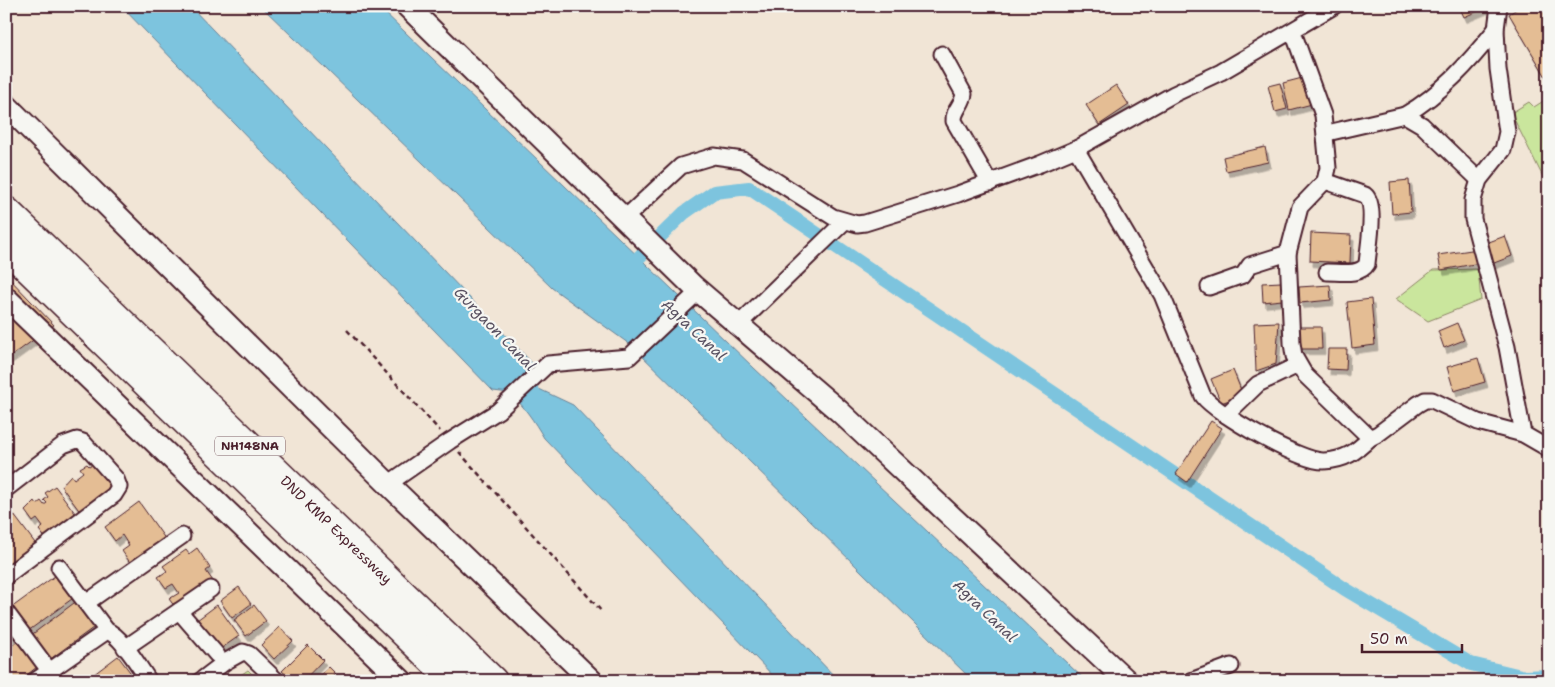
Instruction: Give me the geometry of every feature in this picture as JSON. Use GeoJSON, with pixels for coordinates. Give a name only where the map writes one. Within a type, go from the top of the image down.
{"type":"FeatureCollection","features":[{"type":"Feature","properties":{"kind":"highway","name":"DND KMP Expressway"},"geometry":{"type":"LineString","coordinates":[[6,211],[493,681]]}},
{"type":"Feature","properties":{"kind":"highway","name":"DND KMP Expressway"},"geometry":{"type":"LineString","coordinates":[[6,247],[454,681]]}},
{"type":"Feature","properties":{"kind":"street"},"geometry":{"type":"LineString","coordinates":[[407,6],[699,291],[869,438],[1128,681]]}},
{"type":"Feature","properties":{"kind":"street"},"geometry":{"type":"LineString","coordinates":[[624,219],[681,166],[714,156],[743,160],[833,217],[857,224],[865,223],[990,183],[1076,149],[1293,32],[1334,6]]}},
{"type":"Feature","properties":{"kind":"street"},"geometry":{"type":"LineString","coordinates":[[1498,6],[1496,29],[1507,132],[1503,150],[1479,180],[1472,200],[1473,219],[1505,340],[1523,434]]}},
{"type":"Feature","properties":{"kind":"street"},"geometry":{"type":"LineString","coordinates":[[1327,132],[1405,115],[1422,105],[1463,69],[1496,29]]}},
{"type":"Feature","properties":{"kind":"street"},"geometry":{"type":"LineString","coordinates":[[1293,32],[1319,99],[1327,132],[1328,168],[1325,181],[1300,207],[1288,253],[1292,343],[1298,365],[1305,375],[1370,438]]}},
{"type":"Feature","properties":{"kind":"street"},"geometry":{"type":"LineString","coordinates":[[942,54],[964,94],[954,112],[954,121],[990,183]]}},
{"type":"Feature","properties":{"kind":"street"},"geometry":{"type":"LineString","coordinates":[[6,105],[388,484],[592,681]]}},
{"type":"Feature","properties":{"kind":"street"},"geometry":{"type":"LineString","coordinates":[[1405,115],[1422,125],[1479,180]]}},
{"type":"Feature","properties":{"kind":"street"},"geometry":{"type":"LineString","coordinates":[[1076,149],[1162,295],[1203,396],[1209,405],[1292,452],[1314,461],[1347,457],[1356,453],[1370,438],[1425,400],[1432,400],[1478,422],[1523,434],[1549,449]]}},
{"type":"Feature","properties":{"kind":"street"},"geometry":{"type":"LineString","coordinates":[[1325,181],[1365,195],[1369,198],[1372,207],[1367,264],[1364,268],[1354,272],[1327,272]]}},
{"type":"Feature","properties":{"kind":"street"},"geometry":{"type":"LineString","coordinates":[[738,325],[845,221]]}},
{"type":"Feature","properties":{"kind":"street"},"geometry":{"type":"LineString","coordinates":[[1209,287],[1243,275],[1250,266],[1288,253]]}},
{"type":"Feature","properties":{"kind":"street"},"geometry":{"type":"LineString","coordinates":[[388,484],[450,441],[498,411],[548,364],[629,357],[699,291]]}},
{"type":"Feature","properties":{"kind":"street"},"geometry":{"type":"LineString","coordinates":[[6,298],[402,681]]}},
{"type":"Feature","properties":{"kind":"street"},"geometry":{"type":"LineString","coordinates":[[1226,415],[1258,384],[1298,365]]}},
{"type":"Feature","properties":{"kind":"street"},"geometry":{"type":"LineString","coordinates":[[6,489],[63,445],[77,440],[83,442],[116,479],[119,488],[114,494],[6,576]]}},
{"type":"Feature","properties":{"kind":"street"},"geometry":{"type":"LineString","coordinates":[[86,603],[182,536]]}},
{"type":"Feature","properties":{"kind":"street"},"geometry":{"type":"LineString","coordinates":[[59,567],[106,631],[111,632],[125,648],[149,681]]}},
{"type":"Feature","properties":{"kind":"street"},"geometry":{"type":"LineString","coordinates":[[125,648],[211,589]]}},
{"type":"Feature","properties":{"kind":"street"},"geometry":{"type":"LineString","coordinates":[[179,610],[217,655]]}},
{"type":"Feature","properties":{"kind":"street"},"geometry":{"type":"LineString","coordinates":[[6,612],[53,676]]}},
{"type":"Feature","properties":{"kind":"street"},"geometry":{"type":"LineString","coordinates":[[35,681],[53,676],[106,631]]}},
{"type":"Feature","properties":{"kind":"street"},"geometry":{"type":"LineString","coordinates":[[200,681],[236,655],[246,652],[277,681]]}},
{"type":"Feature","properties":{"kind":"street"},"geometry":{"type":"LineString","coordinates":[[1191,681],[1230,666]]}},
{"type":"Feature","properties":{"kind":"path"},"geometry":{"type":"LineString","coordinates":[[347,330],[450,441],[603,613]]}},
{"type":"Feature","properties":{"kind":"green space"},"geometry":{"type":"Polygon","coordinates":[[[1549,90],[1549,189],[1511,113],[1529,102],[1534,107],[1545,100],[1545,92],[1549,90]]]}},
{"type":"Feature","properties":{"kind":"green space"},"geometry":{"type":"Polygon","coordinates":[[[1478,269],[1481,300],[1428,321],[1396,299],[1433,270],[1478,269]]]}},
{"type":"Feature","properties":{"kind":"green space"},"geometry":{"type":"Polygon","coordinates":[[[248,670],[259,681],[232,681],[248,670]]]}},
{"type":"Feature","properties":{"kind":"water","name":"Gurgaon Canal"},"geometry":{"type":"Polygon","coordinates":[[[121,6],[190,6],[533,364],[524,373],[539,389],[573,405],[839,681],[778,681],[544,438],[515,398],[510,393],[493,391],[121,6]]]}},
{"type":"Feature","properties":{"kind":"water","name":"Agra Canal"},"geometry":{"type":"Polygon","coordinates":[[[261,6],[378,6],[754,368],[1086,681],[973,681],[632,346],[552,288],[261,6]]]}},
{"type":"Feature","properties":{"kind":"building"},"geometry":{"type":"Polygon","coordinates":[[[1459,6],[1490,6],[1464,17],[1459,6]]]}},
{"type":"Feature","properties":{"kind":"building"},"geometry":{"type":"Polygon","coordinates":[[[1521,6],[1549,6],[1549,82],[1509,14],[1521,6]]]}},
{"type":"Feature","properties":{"kind":"building"},"geometry":{"type":"Polygon","coordinates":[[[1306,77],[1312,104],[1289,110],[1283,83],[1306,77]]]}},
{"type":"Feature","properties":{"kind":"building"},"geometry":{"type":"Polygon","coordinates":[[[1280,83],[1287,109],[1275,112],[1268,86],[1280,83]]]}},
{"type":"Feature","properties":{"kind":"building"},"geometry":{"type":"Polygon","coordinates":[[[1116,85],[1129,105],[1099,125],[1086,105],[1116,85]]]}},
{"type":"Feature","properties":{"kind":"building"},"geometry":{"type":"Polygon","coordinates":[[[1265,147],[1268,162],[1226,171],[1223,157],[1265,147]]]}},
{"type":"Feature","properties":{"kind":"building"},"geometry":{"type":"Polygon","coordinates":[[[1409,180],[1411,212],[1392,214],[1390,182],[1409,180]]]}},
{"type":"Feature","properties":{"kind":"building"},"geometry":{"type":"Polygon","coordinates":[[[1311,233],[1351,235],[1350,263],[1310,261],[1311,233]]]}},
{"type":"Feature","properties":{"kind":"building"},"geometry":{"type":"Polygon","coordinates":[[[1505,236],[1512,256],[1489,265],[1481,245],[1505,236]]]}},
{"type":"Feature","properties":{"kind":"building"},"geometry":{"type":"Polygon","coordinates":[[[1478,249],[1480,263],[1441,270],[1438,255],[1478,249]]]}},
{"type":"Feature","properties":{"kind":"building"},"geometry":{"type":"Polygon","coordinates":[[[6,275],[54,325],[6,360],[6,275]]]}},
{"type":"Feature","properties":{"kind":"building"},"geometry":{"type":"Polygon","coordinates":[[[1281,282],[1282,300],[1263,302],[1262,283],[1281,282]]]}},
{"type":"Feature","properties":{"kind":"building"},"geometry":{"type":"Polygon","coordinates":[[[1330,285],[1331,300],[1300,303],[1299,287],[1330,285]]]}},
{"type":"Feature","properties":{"kind":"building"},"geometry":{"type":"Polygon","coordinates":[[[1371,299],[1375,345],[1352,348],[1347,302],[1371,299]]]}},
{"type":"Feature","properties":{"kind":"building"},"geometry":{"type":"Polygon","coordinates":[[[1279,322],[1276,364],[1256,371],[1254,323],[1279,322]]]}},
{"type":"Feature","properties":{"kind":"building"},"geometry":{"type":"Polygon","coordinates":[[[1457,323],[1464,340],[1444,348],[1438,331],[1457,323]]]}},
{"type":"Feature","properties":{"kind":"building"},"geometry":{"type":"Polygon","coordinates":[[[1296,327],[1321,327],[1322,349],[1296,349],[1296,327]]]}},
{"type":"Feature","properties":{"kind":"building"},"geometry":{"type":"Polygon","coordinates":[[[1328,349],[1347,349],[1346,370],[1327,369],[1328,349]]]}},
{"type":"Feature","properties":{"kind":"building"},"geometry":{"type":"Polygon","coordinates":[[[1478,358],[1485,382],[1454,391],[1447,367],[1478,358]]]}},
{"type":"Feature","properties":{"kind":"building"},"geometry":{"type":"Polygon","coordinates":[[[1233,370],[1243,395],[1221,403],[1211,379],[1233,370]]]}},
{"type":"Feature","properties":{"kind":"building"},"geometry":{"type":"Polygon","coordinates":[[[1211,421],[1222,428],[1187,482],[1176,474],[1211,421]]]}},
{"type":"Feature","properties":{"kind":"building"},"geometry":{"type":"Polygon","coordinates":[[[94,463],[106,480],[110,477],[117,486],[81,513],[61,486],[71,475],[74,479],[83,472],[80,468],[94,463]]]}},
{"type":"Feature","properties":{"kind":"building"},"geometry":{"type":"Polygon","coordinates":[[[55,486],[78,517],[47,540],[39,530],[43,527],[37,519],[33,522],[25,511],[35,501],[37,504],[41,501],[44,505],[47,503],[44,500],[48,497],[45,493],[55,486]]]}},
{"type":"Feature","properties":{"kind":"building"},"geometry":{"type":"Polygon","coordinates":[[[139,502],[166,540],[131,564],[122,551],[129,546],[122,535],[115,541],[105,527],[139,502]]]}},
{"type":"Feature","properties":{"kind":"building"},"geometry":{"type":"Polygon","coordinates":[[[11,511],[38,547],[6,571],[6,515],[11,511]]]}},
{"type":"Feature","properties":{"kind":"building"},"geometry":{"type":"Polygon","coordinates":[[[197,548],[210,568],[206,571],[213,581],[175,607],[169,599],[179,593],[173,584],[166,588],[158,577],[167,571],[163,566],[186,550],[189,554],[197,548]]]}},
{"type":"Feature","properties":{"kind":"building"},"geometry":{"type":"Polygon","coordinates":[[[59,573],[76,596],[28,631],[11,608],[59,573]]]}},
{"type":"Feature","properties":{"kind":"building"},"geometry":{"type":"Polygon","coordinates":[[[239,587],[251,604],[232,618],[220,601],[239,587]]]}},
{"type":"Feature","properties":{"kind":"building"},"geometry":{"type":"Polygon","coordinates":[[[78,600],[97,625],[49,660],[30,636],[78,600]]]}},
{"type":"Feature","properties":{"kind":"building"},"geometry":{"type":"Polygon","coordinates":[[[217,605],[239,636],[219,650],[197,620],[217,605]]]}},
{"type":"Feature","properties":{"kind":"building"},"geometry":{"type":"Polygon","coordinates":[[[254,605],[266,621],[246,636],[234,620],[254,605]]]}},
{"type":"Feature","properties":{"kind":"building"},"geometry":{"type":"Polygon","coordinates":[[[6,625],[15,637],[6,643],[6,625]]]}},
{"type":"Feature","properties":{"kind":"building"},"geometry":{"type":"Polygon","coordinates":[[[280,627],[293,641],[274,659],[261,645],[280,627]]]}},
{"type":"Feature","properties":{"kind":"building"},"geometry":{"type":"Polygon","coordinates":[[[18,641],[37,667],[19,681],[6,681],[6,650],[18,641]]]}},
{"type":"Feature","properties":{"kind":"building"},"geometry":{"type":"Polygon","coordinates":[[[308,645],[323,660],[303,681],[293,681],[282,671],[308,645]]]}},
{"type":"Feature","properties":{"kind":"building"},"geometry":{"type":"Polygon","coordinates":[[[118,656],[133,676],[127,681],[85,681],[118,656]]]}},
{"type":"Feature","properties":{"kind":"building"},"geometry":{"type":"Polygon","coordinates":[[[329,667],[336,674],[329,681],[314,681],[329,667]]]}},
{"type":"Feature","properties":{"kind":"waterway"},"geometry":{"type":"LineString","coordinates":[[626,270],[684,213],[714,192],[749,188],[1345,589],[1471,664],[1525,677],[1549,676]]}}]}
